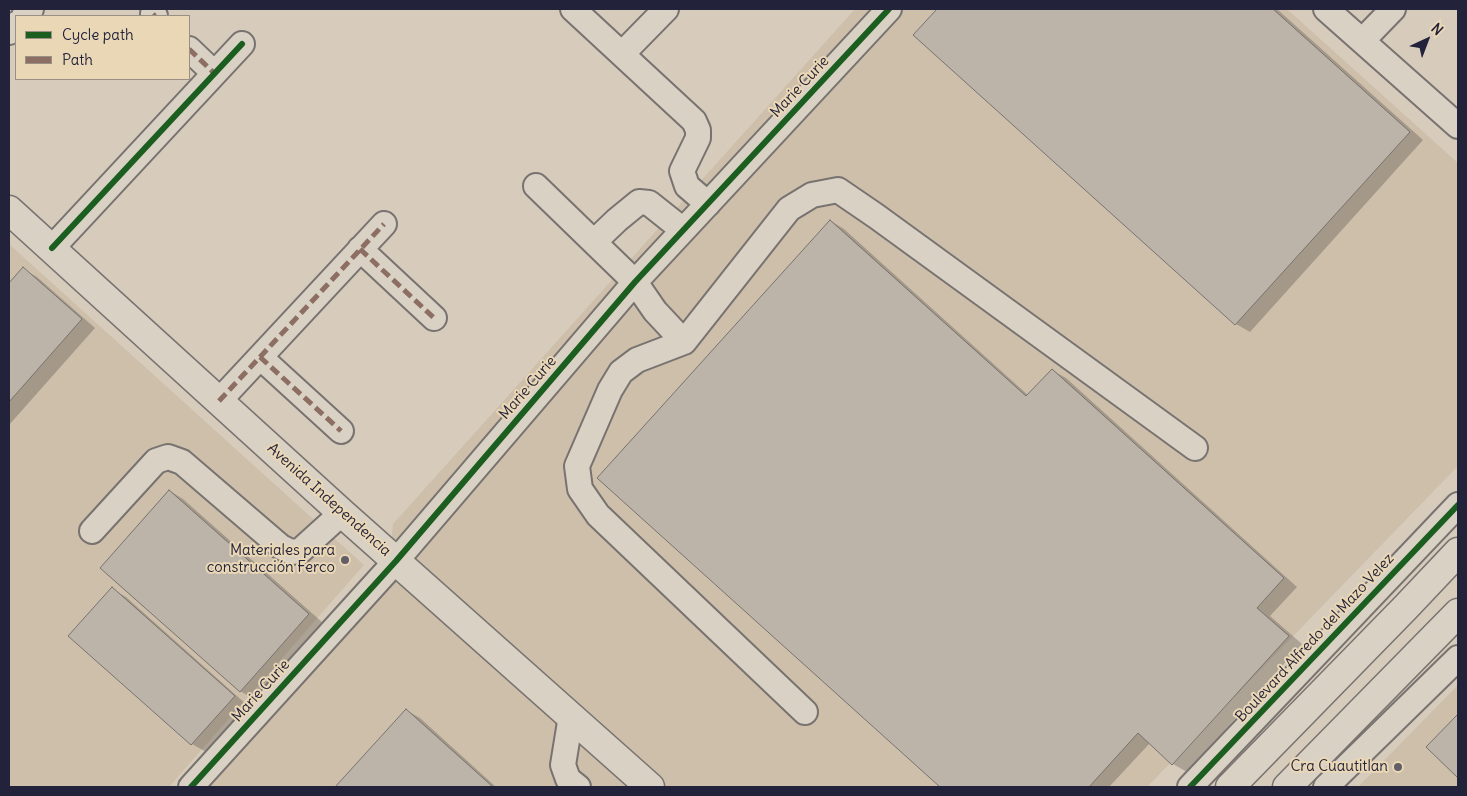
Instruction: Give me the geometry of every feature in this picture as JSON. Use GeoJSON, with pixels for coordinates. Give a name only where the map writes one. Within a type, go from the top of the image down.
{"type":"FeatureCollection","features":[{"type":"Feature","properties":{"kind":"main road","name":"Avenida Independencia"},"geometry":{"type":"LineString","coordinates":[[9,210],[342,513],[650,787]]}},
{"type":"Feature","properties":{"kind":"main road"},"geometry":{"type":"LineString","coordinates":[[1230,787],[1458,552]]}},
{"type":"Feature","properties":{"kind":"main road"},"geometry":{"type":"LineString","coordinates":[[1287,787],[1458,613]]}},
{"type":"Feature","properties":{"kind":"street"},"geometry":{"type":"LineString","coordinates":[[572,9],[694,121],[698,130],[698,138],[682,171],[688,186],[708,204]]}},
{"type":"Feature","properties":{"kind":"street"},"geometry":{"type":"LineString","coordinates":[[622,54],[666,9]]}},
{"type":"Feature","properties":{"kind":"street","name":"Marie Curie"},"geometry":{"type":"LineString","coordinates":[[191,787],[396,561],[635,282],[889,9]]}},
{"type":"Feature","properties":{"kind":"street"},"geometry":{"type":"LineString","coordinates":[[1326,9],[1458,126]]}},
{"type":"Feature","properties":{"kind":"street"},"geometry":{"type":"LineString","coordinates":[[1362,41],[1393,9]]}},
{"type":"Feature","properties":{"kind":"street"},"geometry":{"type":"LineString","coordinates":[[52,248],[242,44]]}},
{"type":"Feature","properties":{"kind":"street"},"geometry":{"type":"LineString","coordinates":[[190,50],[214,73]]}},
{"type":"Feature","properties":{"kind":"street"},"geometry":{"type":"LineString","coordinates":[[536,186],[635,282],[655,311],[684,342]]}},
{"type":"Feature","properties":{"kind":"street"},"geometry":{"type":"LineString","coordinates":[[805,712],[598,515],[580,489],[578,466],[610,390],[621,372],[637,360],[684,342],[789,209],[812,194],[838,190],[884,221],[1195,448]]}},
{"type":"Feature","properties":{"kind":"street"},"geometry":{"type":"LineString","coordinates":[[594,242],[639,202],[649,203],[683,230]]}},
{"type":"Feature","properties":{"kind":"street"},"geometry":{"type":"LineString","coordinates":[[220,400],[384,224]]}},
{"type":"Feature","properties":{"kind":"street"},"geometry":{"type":"LineString","coordinates":[[360,249],[434,318]]}},
{"type":"Feature","properties":{"kind":"street"},"geometry":{"type":"LineString","coordinates":[[260,357],[341,431]]}},
{"type":"Feature","properties":{"kind":"street"},"geometry":{"type":"LineString","coordinates":[[92,531],[156,461],[168,457],[182,462],[281,547],[291,552],[300,551],[342,513]]}},
{"type":"Feature","properties":{"kind":"street","name":"Boulevard Alfredo del Mazo Velez"},"geometry":{"type":"LineString","coordinates":[[1190,787],[1458,505]]}},
{"type":"Feature","properties":{"kind":"street"},"geometry":{"type":"LineString","coordinates":[[1331,786],[1458,658]]}},
{"type":"Feature","properties":{"kind":"street"},"geometry":{"type":"LineString","coordinates":[[570,716],[563,765],[568,778],[578,787]]}},
{"type":"Feature","properties":{"kind":"shaded area"},"geometry":{"type":"Polygon","coordinates":[[[855,9],[1287,9],[1458,163],[1458,466],[1147,787],[187,787],[390,555],[393,524],[855,9]]]}},
{"type":"Feature","properties":{"kind":"shaded area"},"geometry":{"type":"Polygon","coordinates":[[[9,244],[364,565],[169,787],[9,787],[9,244]]]}},
{"type":"Feature","properties":{"kind":"shaded area"},"geometry":{"type":"Polygon","coordinates":[[[1458,685],[1458,787],[1358,787],[1458,685]]]}},
{"type":"Feature","properties":{"kind":"building"},"geometry":{"type":"Polygon","coordinates":[[[937,9],[1273,9],[1410,132],[1235,325],[913,35],[937,9]]]}},
{"type":"Feature","properties":{"kind":"building"},"geometry":{"type":"Polygon","coordinates":[[[830,220],[1026,396],[1052,369],[1284,578],[1257,608],[1289,636],[1172,765],[1138,733],[1089,787],[940,787],[597,478],[830,220]]]}},
{"type":"Feature","properties":{"kind":"building"},"geometry":{"type":"Polygon","coordinates":[[[23,267],[82,319],[9,402],[9,283],[23,267]]]}},
{"type":"Feature","properties":{"kind":"building"},"geometry":{"type":"Polygon","coordinates":[[[169,490],[309,614],[240,692],[100,568],[169,490]]]}},
{"type":"Feature","properties":{"kind":"building"},"geometry":{"type":"Polygon","coordinates":[[[112,587],[235,696],[191,745],[68,636],[112,587]]]}},
{"type":"Feature","properties":{"kind":"building"},"geometry":{"type":"Polygon","coordinates":[[[406,709],[493,787],[335,787],[406,709]]]}},
{"type":"Feature","properties":{"kind":"building"},"geometry":{"type":"Polygon","coordinates":[[[1458,714],[1458,778],[1426,747],[1458,714]]]}},
{"type":"Feature","properties":{"kind":"marked path"},"geometry":{"type":"LineString","coordinates":[[190,50],[214,73]]}},
{"type":"Feature","properties":{"kind":"marked path"},"geometry":{"type":"LineString","coordinates":[[219,401],[384,224]]}},
{"type":"Feature","properties":{"kind":"marked path"},"geometry":{"type":"LineString","coordinates":[[360,249],[434,318]]}},
{"type":"Feature","properties":{"kind":"marked path"},"geometry":{"type":"LineString","coordinates":[[260,357],[341,431]]}},
{"type":"Feature","properties":{"kind":"cycle path"},"geometry":{"type":"LineString","coordinates":[[191,787],[396,561],[635,282],[889,9]]}},
{"type":"Feature","properties":{"kind":"cycle path"},"geometry":{"type":"LineString","coordinates":[[52,248],[242,44]]}},
{"type":"Feature","properties":{"kind":"cycle path"},"geometry":{"type":"LineString","coordinates":[[1190,787],[1458,505]]}},
{"type":"Feature","properties":{"kind":"place","name":"Materiales para construcción Ferco"},"geometry":{"type":"Point","coordinates":[345,560]}},
{"type":"Feature","properties":{"kind":"place","name":"Cra Cuautitlan"},"geometry":{"type":"Point","coordinates":[1398,767]}}]}
